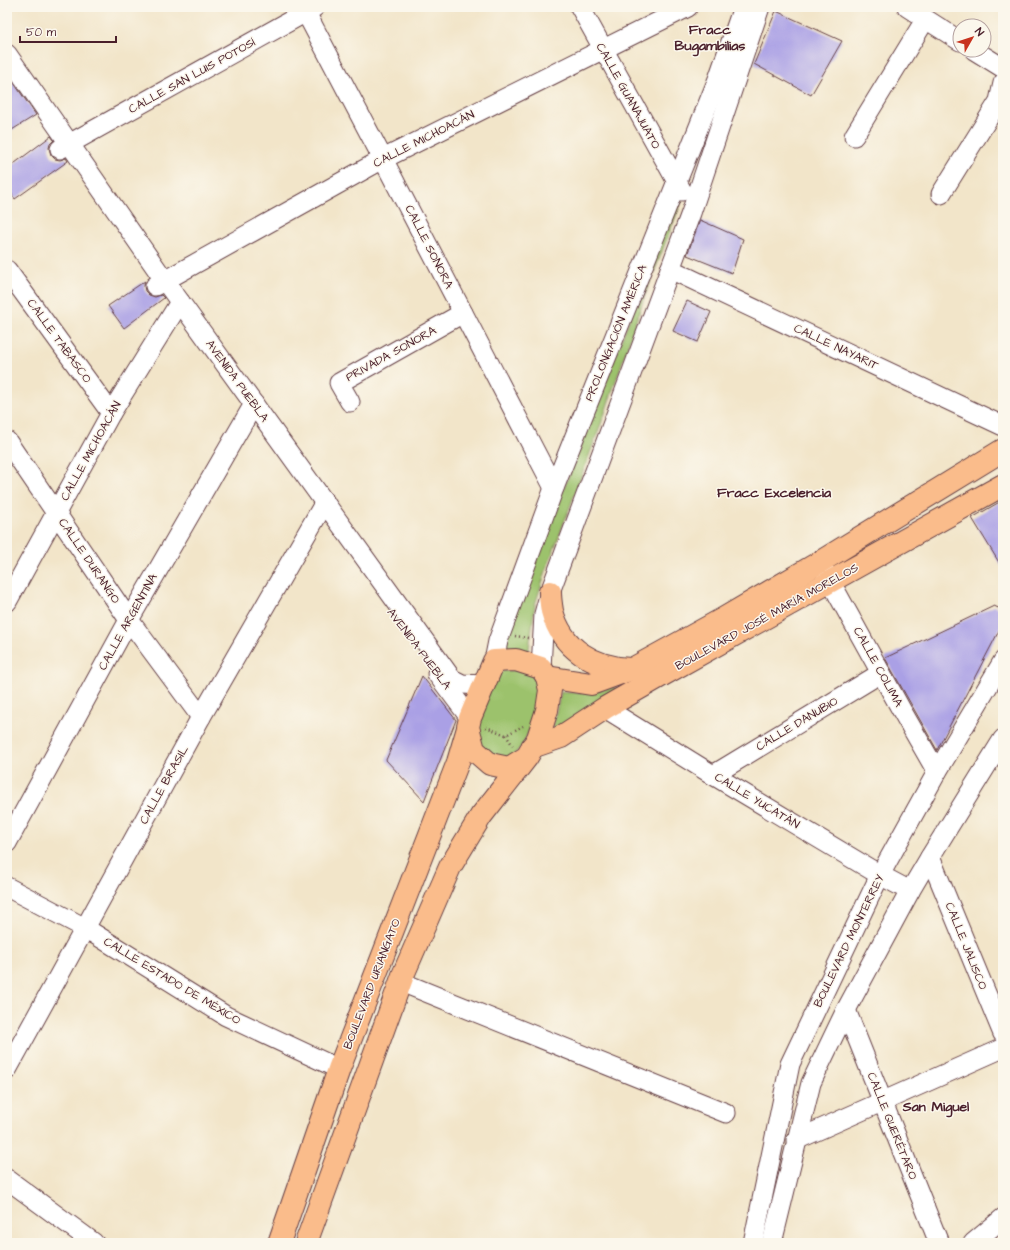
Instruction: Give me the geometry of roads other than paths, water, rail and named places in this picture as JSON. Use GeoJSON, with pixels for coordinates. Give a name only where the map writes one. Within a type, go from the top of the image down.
{"type":"FeatureCollection","features":[{"type":"Feature","properties":{"kind":"main road","name":"BOULEVARD JOSÉ MARÍA MORELOS"},"geometry":{"type":"LineString","coordinates":[[544,672],[591,684],[632,669],[714,624],[820,562],[1003,450]]}},
{"type":"Feature","properties":{"kind":"main road","name":"BOULEVARD JOSÉ MARÍA MORELOS"},"geometry":{"type":"LineString","coordinates":[[469,722],[474,750],[490,764],[509,768],[525,751],[561,737],[605,708],[1003,485]]}},
{"type":"Feature","properties":{"kind":"main road"},"geometry":{"type":"LineString","coordinates":[[550,592],[552,610],[559,629],[576,650],[604,665],[632,669]]}},
{"type":"Feature","properties":{"kind":"main road"},"geometry":{"type":"LineString","coordinates":[[306,1243],[401,982],[450,867],[481,816],[525,751],[538,738],[550,690],[544,672],[516,660],[494,661],[483,684],[469,722]]}},
{"type":"Feature","properties":{"kind":"main road","name":"BOULEVARD URIANGATO"},"geometry":{"type":"LineString","coordinates":[[279,1243],[339,1069],[458,762],[469,722]]}},
{"type":"Feature","properties":{"kind":"street","name":"CALLE GUANAJUATO"},"geometry":{"type":"LineString","coordinates":[[580,7],[686,198],[691,213]]}},
{"type":"Feature","properties":{"kind":"street","name":"CALLE MICHOACÁN"},"geometry":{"type":"LineString","coordinates":[[160,283],[383,158],[688,7]]}},
{"type":"Feature","properties":{"kind":"street","name":"PROLONGACIÓN AMÉRICA"},"geometry":{"type":"LineString","coordinates":[[494,661],[498,641],[554,488],[677,184],[718,79],[743,7]]}},
{"type":"Feature","properties":{"kind":"street"},"geometry":{"type":"LineString","coordinates":[[544,672],[544,614],[550,592],[691,213],[760,7]]}},
{"type":"Feature","properties":{"kind":"street"},"geometry":{"type":"LineString","coordinates":[[907,7],[952,36]]}},
{"type":"Feature","properties":{"kind":"street","name":"CALLE SAN LUIS POTOSÍ"},"geometry":{"type":"LineString","coordinates":[[65,147],[308,9]]}},
{"type":"Feature","properties":{"kind":"street","name":"CALLE SONORA"},"geometry":{"type":"LineString","coordinates":[[308,9],[383,158],[554,488]]}},
{"type":"Feature","properties":{"kind":"street"},"geometry":{"type":"LineString","coordinates":[[854,136],[925,20]]}},
{"type":"Feature","properties":{"kind":"street","name":"AVENIDA PUEBLA"},"geometry":{"type":"LineString","coordinates":[[7,54],[65,147]]}},
{"type":"Feature","properties":{"kind":"street"},"geometry":{"type":"LineString","coordinates":[[987,58],[1003,68]]}},
{"type":"Feature","properties":{"kind":"street","name":"AVENIDA PUEBLA"},"geometry":{"type":"LineString","coordinates":[[7,72],[65,147],[177,308],[322,508],[469,722]]}},
{"type":"Feature","properties":{"kind":"street"},"geometry":{"type":"LineString","coordinates":[[941,194],[999,101],[1003,83]]}},
{"type":"Feature","properties":{"kind":"street","name":"CALLE NAYARIT"},"geometry":{"type":"LineString","coordinates":[[670,269],[1003,426]]}},
{"type":"Feature","properties":{"kind":"street","name":"CALLE TABASCO"},"geometry":{"type":"LineString","coordinates":[[7,270],[111,413]]}},
{"type":"Feature","properties":{"kind":"street","name":"CALLE MICHOACÁN"},"geometry":{"type":"LineString","coordinates":[[7,602],[111,413],[177,308]]}},
{"type":"Feature","properties":{"kind":"street","name":"PRIVADA SONORA"},"geometry":{"type":"LineString","coordinates":[[350,402],[339,383],[463,313]]}},
{"type":"Feature","properties":{"kind":"street","name":"CALLE ARGENTINA"},"geometry":{"type":"LineString","coordinates":[[7,843],[128,620],[251,409]]}},
{"type":"Feature","properties":{"kind":"street","name":"CALLE DURANGO"},"geometry":{"type":"LineString","coordinates":[[7,441],[128,620],[201,717]]}},
{"type":"Feature","properties":{"kind":"street","name":"AVENIDA PUEBLA"},"geometry":{"type":"LineString","coordinates":[[322,508],[452,679],[462,684],[483,684]]}},
{"type":"Feature","properties":{"kind":"street","name":"CALLE BRASIL"},"geometry":{"type":"LineString","coordinates":[[7,1070],[201,717],[322,508]]}},
{"type":"Feature","properties":{"kind":"street","name":"CALLE COLIMA"},"geometry":{"type":"LineString","coordinates":[[820,562],[937,772]]}},
{"type":"Feature","properties":{"kind":"street","name":"BOULEVARD MONTERREY"},"geometry":{"type":"LineString","coordinates":[[753,1243],[790,1064],[880,875],[937,772],[997,679],[1003,661]]}},
{"type":"Feature","properties":{"kind":"street","name":"CALLE DANUBIO"},"geometry":{"type":"LineString","coordinates":[[713,775],[881,673]]}},
{"type":"Feature","properties":{"kind":"street","name":"CALLE YUCATÁN"},"geometry":{"type":"LineString","coordinates":[[605,708],[713,775],[880,875],[910,891]]}},
{"type":"Feature","properties":{"kind":"street"},"geometry":{"type":"LineString","coordinates":[[772,1243],[811,1083],[846,1010],[910,891],[1003,739]]}},
{"type":"Feature","properties":{"kind":"street","name":"CALLE JALISCO"},"geometry":{"type":"LineString","coordinates":[[930,857],[1003,1034]]}},
{"type":"Feature","properties":{"kind":"street","name":"CALLE ESTADO DE MÉXICO"},"geometry":{"type":"LineString","coordinates":[[7,887],[85,928],[226,1016],[339,1069]]}},
{"type":"Feature","properties":{"kind":"street"},"geometry":{"type":"LineString","coordinates":[[401,982],[726,1113]]}},
{"type":"Feature","properties":{"kind":"street","name":"CALLE QUERÉTARO"},"geometry":{"type":"LineString","coordinates":[[846,1010],[939,1243]]}},
{"type":"Feature","properties":{"kind":"street"},"geometry":{"type":"LineString","coordinates":[[796,1140],[1003,1048]]}},
{"type":"Feature","properties":{"kind":"street"},"geometry":{"type":"LineString","coordinates":[[7,1179],[94,1243]]}},
{"type":"Feature","properties":{"kind":"street"},"geometry":{"type":"LineString","coordinates":[[973,1243],[1003,1218]]}},
{"type":"Feature","properties":{"kind":"district","name":"Fracc Bugambilias"},"geometry":{"type":"Point","coordinates":[710,38]}},
{"type":"Feature","properties":{"kind":"district","name":"Fracc Excelencia"},"geometry":{"type":"Point","coordinates":[774,493]}},
{"type":"Feature","properties":{"kind":"district","name":"San Miguel"},"geometry":{"type":"Point","coordinates":[936,1107]}}]}
